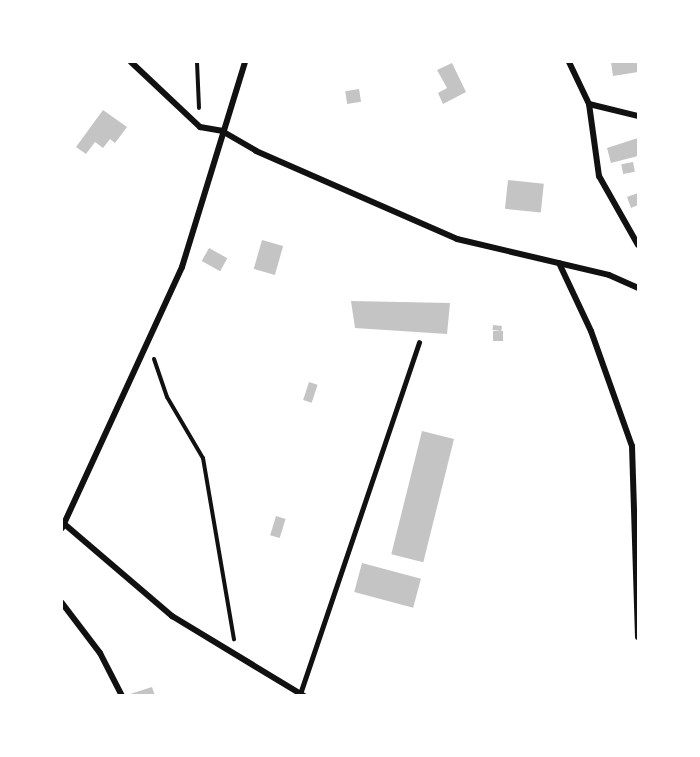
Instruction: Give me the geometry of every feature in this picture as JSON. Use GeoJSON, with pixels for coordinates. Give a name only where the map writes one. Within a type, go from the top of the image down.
{"type":"FeatureCollection","features":[{"type":"Feature","properties":{"kind":"street"},"geometry":{"type":"LineString","coordinates":[[131,62],[200,127],[222,131],[256,151],[458,239],[559,263],[639,288]]}},
{"type":"Feature","properties":{"kind":"street"},"geometry":{"type":"LineString","coordinates":[[245,62],[182,267],[62,524],[172,616],[238,659],[302,695]]}},
{"type":"Feature","properties":{"kind":"street"},"geometry":{"type":"LineString","coordinates":[[569,62],[589,104],[599,176],[639,246]]}},
{"type":"Feature","properties":{"kind":"street"},"geometry":{"type":"LineString","coordinates":[[589,104],[639,116]]}},
{"type":"Feature","properties":{"kind":"street"},"geometry":{"type":"LineString","coordinates":[[559,263],[591,331],[632,446],[639,638]]}},
{"type":"Feature","properties":{"kind":"street"},"geometry":{"type":"LineString","coordinates":[[62,603],[100,653],[122,696]]}},
{"type":"Feature","properties":{"kind":"lane"},"geometry":{"type":"LineString","coordinates":[[302,695],[418,343]]}},
{"type":"Feature","properties":{"kind":"path"},"geometry":{"type":"LineString","coordinates":[[197,62],[200,127]]}},
{"type":"Feature","properties":{"kind":"path"},"geometry":{"type":"LineString","coordinates":[[152,331],[155,371],[203,458],[238,659]]}},
{"type":"Feature","properties":{"kind":"building"},"geometry":{"type":"Polygon","coordinates":[[[611,62],[638,62],[638,72],[613,76],[611,62]]]}},
{"type":"Feature","properties":{"kind":"building"},"geometry":{"type":"Polygon","coordinates":[[[452,63],[466,92],[443,104],[438,93],[447,88],[437,70],[452,63]]]}},
{"type":"Feature","properties":{"kind":"building"},"geometry":{"type":"Polygon","coordinates":[[[359,89],[361,102],[347,104],[345,91],[359,89]]]}},
{"type":"Feature","properties":{"kind":"building"},"geometry":{"type":"Polygon","coordinates":[[[103,110],[127,127],[115,143],[110,139],[103,148],[95,142],[86,154],[76,147],[103,110]]]}},
{"type":"Feature","properties":{"kind":"building"},"geometry":{"type":"Polygon","coordinates":[[[638,138],[638,156],[611,163],[607,148],[638,138]]]}},
{"type":"Feature","properties":{"kind":"building"},"geometry":{"type":"Polygon","coordinates":[[[633,162],[635,172],[623,174],[621,164],[633,162]]]}},
{"type":"Feature","properties":{"kind":"building"},"geometry":{"type":"Polygon","coordinates":[[[508,180],[544,184],[541,213],[505,209],[508,180]]]}},
{"type":"Feature","properties":{"kind":"building"},"geometry":{"type":"Polygon","coordinates":[[[638,193],[638,205],[631,208],[627,197],[638,193]]]}},
{"type":"Feature","properties":{"kind":"building"},"geometry":{"type":"Polygon","coordinates":[[[262,240],[283,246],[275,275],[254,269],[262,240]]]}},
{"type":"Feature","properties":{"kind":"building"},"geometry":{"type":"Polygon","coordinates":[[[209,248],[227,258],[220,271],[202,261],[209,248]]]}},
{"type":"Feature","properties":{"kind":"building"},"geometry":{"type":"Polygon","coordinates":[[[351,301],[450,303],[447,334],[355,328],[351,301]]]}},
{"type":"Feature","properties":{"kind":"building"},"geometry":{"type":"Polygon","coordinates":[[[493,325],[502,326],[501,331],[492,330],[493,325]]]}},
{"type":"Feature","properties":{"kind":"building"},"geometry":{"type":"Polygon","coordinates":[[[493,331],[503,331],[503,341],[493,341],[493,331]]]}},
{"type":"Feature","properties":{"kind":"building"},"geometry":{"type":"Polygon","coordinates":[[[309,382],[318,385],[312,403],[303,400],[309,382]]]}},
{"type":"Feature","properties":{"kind":"building"},"geometry":{"type":"Polygon","coordinates":[[[422,431],[454,439],[423,562],[391,554],[422,431]]]}},
{"type":"Feature","properties":{"kind":"building"},"geometry":{"type":"Polygon","coordinates":[[[276,516],[286,519],[280,538],[270,535],[276,516]]]}},
{"type":"Feature","properties":{"kind":"building"},"geometry":{"type":"Polygon","coordinates":[[[362,563],[421,579],[413,608],[354,592],[362,563]]]}},
{"type":"Feature","properties":{"kind":"building"},"geometry":{"type":"Polygon","coordinates":[[[152,687],[155,696],[127,696],[127,695],[152,687]]]}}]}
